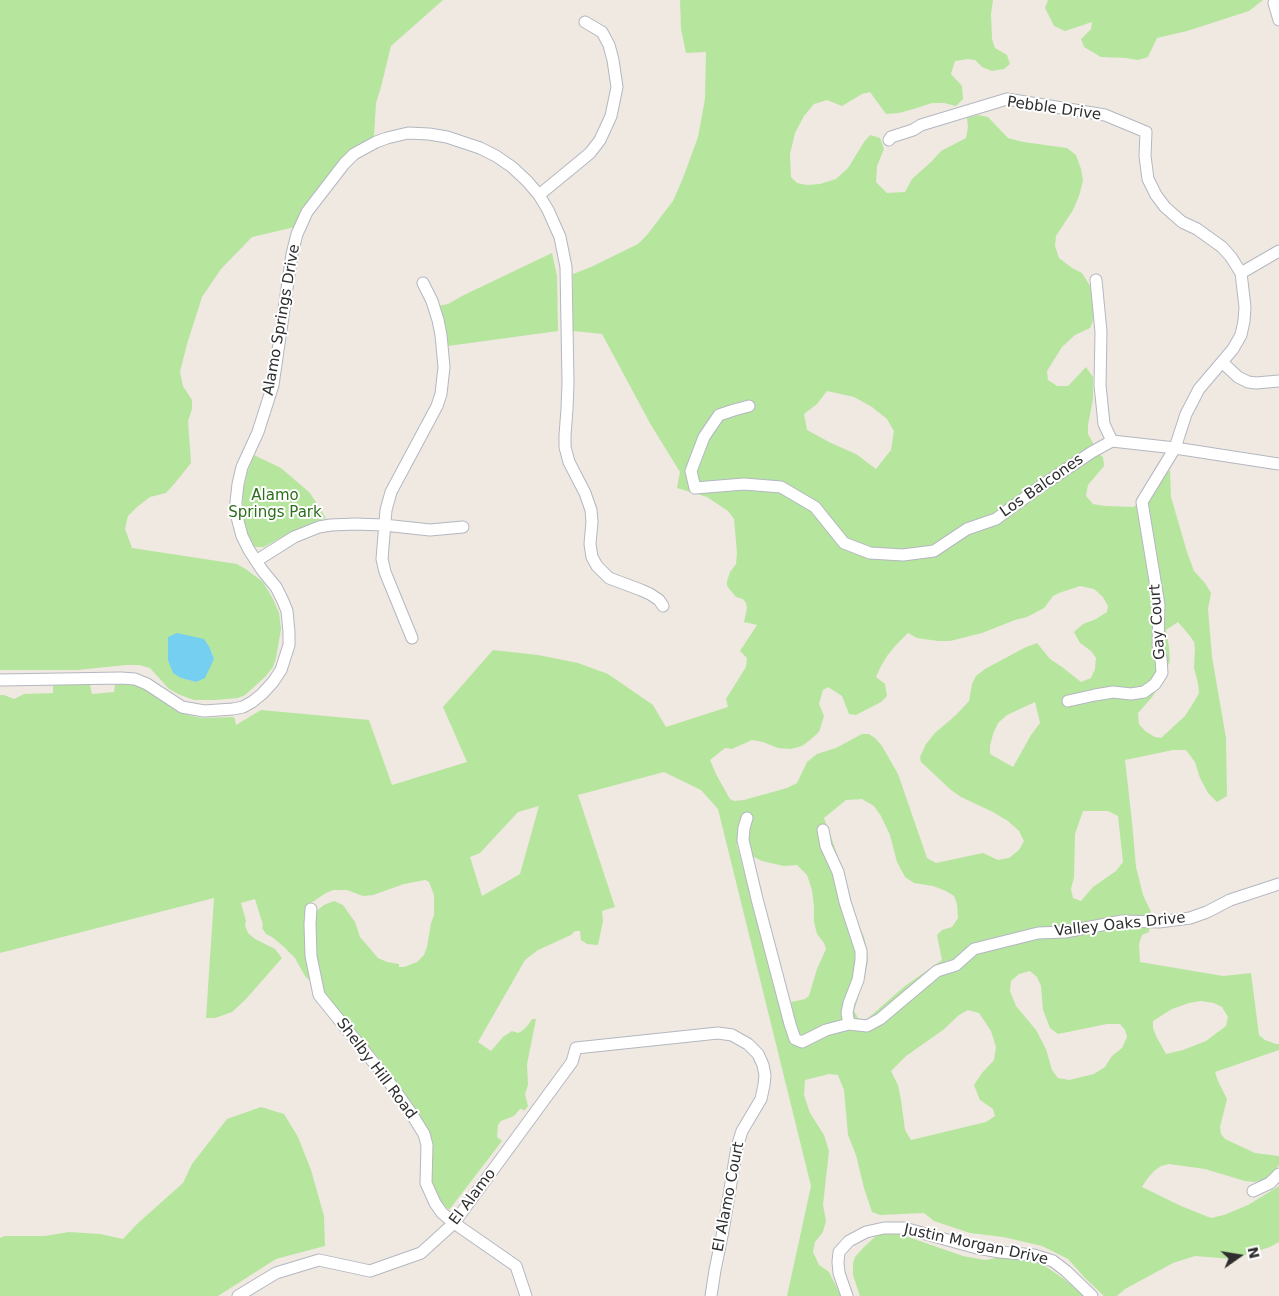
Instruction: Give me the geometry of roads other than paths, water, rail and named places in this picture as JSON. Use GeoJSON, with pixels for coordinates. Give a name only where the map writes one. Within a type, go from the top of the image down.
{"type":"FeatureCollection","features":[{"type":"Feature","properties":{"kind":"street"},"geometry":{"type":"LineString","coordinates":[[1276,0],[1274,3],[1279,20]]}},
{"type":"Feature","properties":{"kind":"street"},"geometry":{"type":"LineString","coordinates":[[538,195],[590,153],[600,140],[611,116],[616,87],[616,73],[609,45],[602,32],[585,22]]}},
{"type":"Feature","properties":{"kind":"street","name":"Pebble Drive"},"geometry":{"type":"LineString","coordinates":[[889,140],[890,137],[912,130],[921,124],[1007,99],[1105,115],[1146,132],[1145,156],[1148,179],[1156,195],[1165,207],[1182,222],[1222,247],[1231,257],[1241,273],[1245,306],[1241,335],[1232,350],[1198,389],[1186,414],[1175,448]]}},
{"type":"Feature","properties":{"kind":"street","name":"Alamo Springs Drive"},"geometry":{"type":"LineString","coordinates":[[0,680],[135,679],[147,684],[182,707],[204,711],[243,707],[257,698],[273,682],[281,670],[289,645],[289,621],[283,601],[276,587],[256,561],[242,536],[239,528],[236,502],[242,466],[258,432],[270,398],[292,254],[297,234],[311,206],[344,164],[354,154],[366,147],[387,138],[408,134],[438,135],[480,148],[496,156],[522,176],[538,195],[555,224],[564,252],[566,274],[567,409],[564,434],[565,447],[569,462],[585,493],[591,510],[590,544],[592,557],[597,566],[609,578],[646,592],[659,600],[663,606]]}},
{"type":"Feature","properties":{"kind":"street"},"geometry":{"type":"LineString","coordinates":[[1241,273],[1279,251]]}},
{"type":"Feature","properties":{"kind":"street"},"geometry":{"type":"LineString","coordinates":[[1096,280],[1100,332],[1100,385],[1104,424],[1112,441],[1175,448],[1279,464]]}},
{"type":"Feature","properties":{"kind":"street"},"geometry":{"type":"LineString","coordinates":[[412,638],[385,572],[382,559],[386,510],[391,492],[434,412],[441,394],[444,367],[441,335],[432,302],[423,282]]}},
{"type":"Feature","properties":{"kind":"street"},"geometry":{"type":"LineString","coordinates":[[1222,362],[1238,378],[1248,382],[1279,381]]}},
{"type":"Feature","properties":{"kind":"street","name":"Los Balcones"},"geometry":{"type":"LineString","coordinates":[[750,406],[719,415],[714,422],[704,437],[691,471],[695,488],[744,484],[781,487],[815,507],[844,543],[870,553],[903,555],[934,551],[967,530],[996,518],[1092,452],[1112,441]]}},
{"type":"Feature","properties":{"kind":"street","name":"Gay Court"},"geometry":{"type":"LineString","coordinates":[[1068,701],[1104,693],[1131,694],[1144,692],[1155,684],[1162,673],[1158,645],[1159,605],[1142,502],[1175,448]]}},
{"type":"Feature","properties":{"kind":"street"},"geometry":{"type":"LineString","coordinates":[[256,561],[294,537],[331,525],[384,525],[430,530],[464,527]]}},
{"type":"Feature","properties":{"kind":"street","name":"Valley Oaks Drive"},"geometry":{"type":"LineString","coordinates":[[746,818],[743,840],[772,960],[795,1039],[802,1042],[826,1030],[849,1024],[868,1026],[937,971],[956,965],[974,948],[1038,933],[1065,932],[1122,921],[1159,922],[1190,918],[1207,912],[1230,900],[1279,884]]}},
{"type":"Feature","properties":{"kind":"street"},"geometry":{"type":"LineString","coordinates":[[823,830],[826,846],[838,872],[845,902],[861,951],[862,960],[858,980],[847,1012],[849,1024]]}},
{"type":"Feature","properties":{"kind":"street","name":"Shelby Hill Road"},"geometry":{"type":"LineString","coordinates":[[311,909],[311,956],[318,995],[387,1079],[424,1134],[427,1145],[426,1183],[435,1203],[442,1213],[454,1223],[516,1266],[526,1296]]}},
{"type":"Feature","properties":{"kind":"street","name":"El Alamo Court"},"geometry":{"type":"LineString","coordinates":[[576,1048],[718,1033],[732,1035],[748,1044],[758,1054],[765,1075],[764,1085],[761,1099],[742,1131],[737,1147],[712,1296]]}},
{"type":"Feature","properties":{"kind":"street","name":"El Alamo"},"geometry":{"type":"LineString","coordinates":[[238,1296],[276,1274],[319,1260],[370,1271],[421,1253],[454,1223],[572,1062],[576,1048]]}},
{"type":"Feature","properties":{"kind":"street"},"geometry":{"type":"LineString","coordinates":[[1253,1191],[1270,1183],[1279,1174]]}},
{"type":"Feature","properties":{"kind":"street","name":"Justin Morgan Drive"},"geometry":{"type":"LineString","coordinates":[[848,1296],[839,1273],[838,1262],[840,1252],[849,1241],[866,1232],[884,1228],[904,1228],[977,1248],[1000,1252],[1034,1254],[1053,1261],[1092,1296]]}},
{"type":"Feature","properties":{"kind":"water"},"geometry":{"type":"Polygon","coordinates":[[[177,633],[204,639],[210,648],[214,659],[205,678],[196,682],[181,678],[173,673],[168,660],[168,637],[177,633]]]}},
{"type":"Feature","properties":{"kind":"park label","name":"Alamo Springs Park"},"geometry":{"type":"Point","coordinates":[275,504]}}]}
